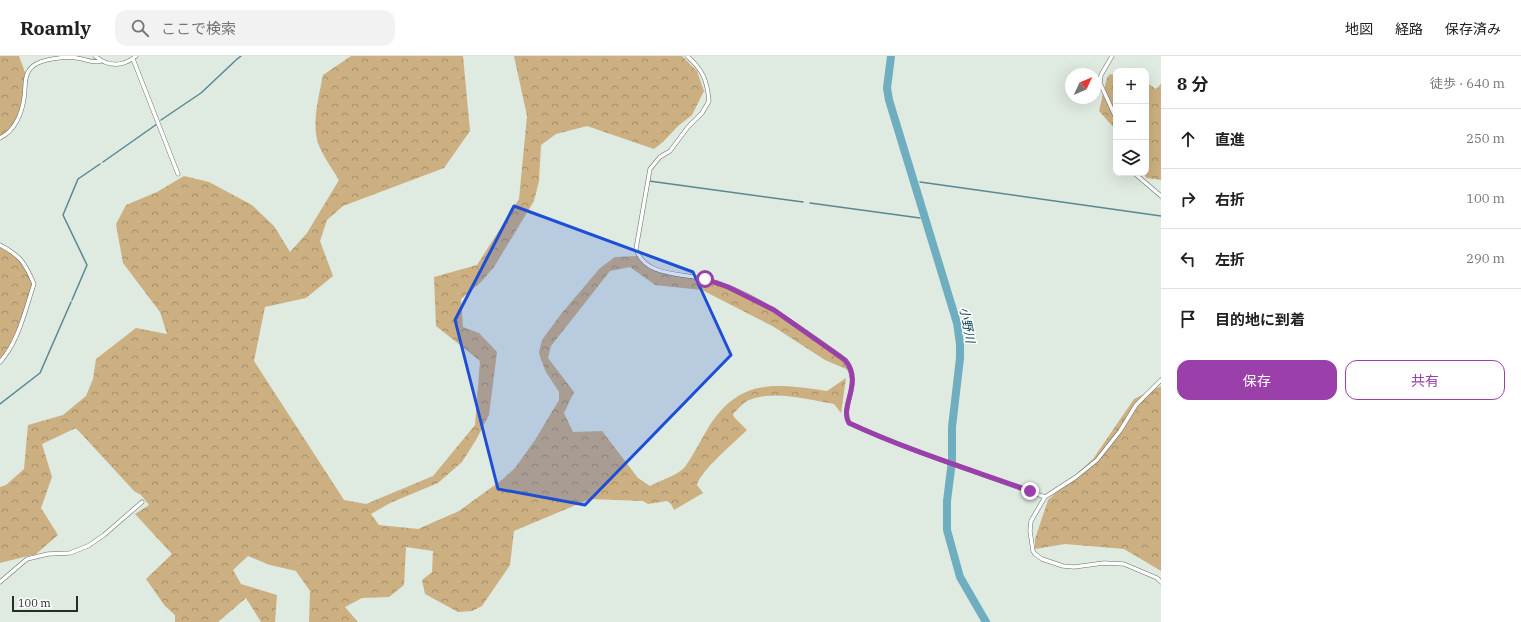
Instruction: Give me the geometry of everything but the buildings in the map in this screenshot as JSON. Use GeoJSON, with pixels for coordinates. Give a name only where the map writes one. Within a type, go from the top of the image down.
{"type":"FeatureCollection","features":[{"type":"Feature","properties":{"kind":"street"},"geometry":{"type":"LineString","coordinates":[[95,56],[101,61],[112,65],[120,65],[135,57],[178,174]]}},
{"type":"Feature","properties":{"kind":"street"},"geometry":{"type":"LineString","coordinates":[[687,56],[696,64],[704,75],[709,101],[702,113],[688,127],[670,151],[660,157],[650,168],[636,249],[638,256],[649,266],[658,270],[705,279],[728,287],[787,318],[840,356],[848,364],[853,378],[846,416],[849,423],[952,464],[1045,497]]}},
{"type":"Feature","properties":{"kind":"street"},"geometry":{"type":"LineString","coordinates":[[1112,56],[1101,75],[1100,83],[1113,111]]}},
{"type":"Feature","properties":{"kind":"street"},"geometry":{"type":"LineString","coordinates":[[0,138],[12,129],[20,113],[24,97],[26,75],[32,66],[50,60],[72,57],[97,63],[101,61]]}},
{"type":"Feature","properties":{"kind":"street"},"geometry":{"type":"LineString","coordinates":[[1138,176],[1161,196]]}},
{"type":"Feature","properties":{"kind":"street"},"geometry":{"type":"LineString","coordinates":[[0,245],[18,256],[26,266],[34,284],[12,345],[0,362]]}},
{"type":"Feature","properties":{"kind":"street"},"geometry":{"type":"LineString","coordinates":[[1161,380],[1136,405],[1120,431],[1098,460],[1076,477],[1045,497],[1032,521],[1030,531],[1032,548],[1035,554],[1042,559],[1063,566],[1074,567],[1104,563],[1124,564],[1157,578],[1161,582]]}},
{"type":"Feature","properties":{"kind":"street"},"geometry":{"type":"LineString","coordinates":[[0,582],[27,559],[48,554],[70,553],[88,546],[104,535],[142,502]]}},
{"type":"Feature","properties":{"kind":"highlighted area"},"geometry":{"type":"Polygon","coordinates":[[[514,206],[693,272],[731,355],[585,505],[498,489],[455,320],[514,206]]]}},
{"type":"Feature","properties":{"kind":"green space"},"geometry":{"type":"Polygon","coordinates":[[[0,56],[19,56],[26,75],[20,113],[12,129],[0,138],[0,56]]]}},
{"type":"Feature","properties":{"kind":"green space"},"geometry":{"type":"Polygon","coordinates":[[[351,56],[463,56],[470,131],[444,168],[343,206],[327,220],[320,241],[333,276],[306,298],[265,307],[254,361],[344,500],[366,504],[433,476],[475,425],[480,361],[436,326],[434,277],[477,265],[519,199],[527,116],[514,56],[682,56],[697,71],[704,91],[692,115],[654,149],[587,126],[556,134],[541,145],[539,181],[534,201],[494,267],[481,282],[461,299],[463,327],[479,333],[497,352],[489,415],[462,462],[438,483],[390,503],[371,514],[379,525],[418,529],[459,511],[503,479],[515,468],[535,440],[559,400],[559,392],[546,372],[540,357],[539,352],[542,340],[561,314],[600,268],[615,257],[638,256],[658,270],[705,279],[754,300],[840,356],[851,371],[825,360],[774,327],[702,290],[655,285],[630,267],[610,271],[551,346],[548,358],[574,392],[564,413],[573,432],[602,431],[638,478],[650,486],[680,472],[719,413],[731,401],[745,393],[759,388],[790,386],[827,391],[846,378],[841,413],[834,404],[790,396],[767,396],[747,401],[733,414],[734,417],[747,430],[704,472],[697,485],[703,493],[674,510],[671,504],[667,501],[648,504],[643,501],[590,499],[514,531],[510,565],[482,606],[472,611],[458,612],[425,594],[422,580],[432,572],[433,551],[406,547],[404,585],[389,597],[362,598],[345,607],[358,622],[309,622],[310,591],[296,571],[270,565],[248,556],[233,570],[241,584],[277,595],[275,622],[261,622],[246,598],[218,622],[175,622],[175,615],[165,606],[146,579],[172,554],[135,514],[149,505],[141,495],[134,491],[76,428],[42,444],[52,477],[41,508],[58,535],[36,554],[0,563],[0,487],[6,485],[24,469],[28,425],[63,415],[86,396],[93,379],[96,359],[136,328],[167,334],[160,312],[123,263],[116,224],[126,205],[157,192],[184,176],[209,182],[252,205],[274,226],[290,252],[307,233],[339,180],[324,156],[317,140],[316,112],[323,75],[351,56]]]}},
{"type":"Feature","properties":{"kind":"green space"},"geometry":{"type":"Polygon","coordinates":[[[1110,74],[1113,74],[1113,127],[1099,111],[1107,78],[1110,74]]]}},
{"type":"Feature","properties":{"kind":"green space"},"geometry":{"type":"Polygon","coordinates":[[[1149,84],[1156,89],[1161,84],[1161,180],[1147,178],[1145,176],[1149,176],[1149,84]]]}},
{"type":"Feature","properties":{"kind":"green space"},"geometry":{"type":"Polygon","coordinates":[[[0,245],[19,257],[34,284],[12,345],[0,362],[0,245]]]}},
{"type":"Feature","properties":{"kind":"green space"},"geometry":{"type":"Polygon","coordinates":[[[1161,386],[1161,571],[1124,549],[1065,544],[1035,549],[1035,539],[1048,500],[1093,459],[1134,399],[1161,386]]]}},
{"type":"Feature","properties":{"kind":"waterway"},"geometry":{"type":"LineString","coordinates":[[236,60],[241,56]]}},
{"type":"Feature","properties":{"kind":"waterway","name":"小野川"},"geometry":{"type":"LineString","coordinates":[[891,56],[887,88],[889,100],[957,323],[960,344],[960,358],[952,427],[952,461],[947,501],[947,530],[960,577],[986,622]]}},
{"type":"Feature","properties":{"kind":"waterway"},"geometry":{"type":"LineString","coordinates":[[161,120],[201,93],[235,61]]}},
{"type":"Feature","properties":{"kind":"waterway"},"geometry":{"type":"LineString","coordinates":[[103,162],[157,124]]}},
{"type":"Feature","properties":{"kind":"waterway"},"geometry":{"type":"LineString","coordinates":[[72,300],[87,265],[63,215],[78,179],[100,164]]}},
{"type":"Feature","properties":{"kind":"waterway"},"geometry":{"type":"LineString","coordinates":[[649,181],[803,202]]}},
{"type":"Feature","properties":{"kind":"waterway"},"geometry":{"type":"LineString","coordinates":[[920,182],[1161,216]]}},
{"type":"Feature","properties":{"kind":"waterway"},"geometry":{"type":"LineString","coordinates":[[810,203],[920,218]]}},
{"type":"Feature","properties":{"kind":"waterway"},"geometry":{"type":"LineString","coordinates":[[0,404],[40,373],[71,302]]}},
{"type":"Feature","properties":{"kind":"route"},"geometry":{"type":"LineString","coordinates":[[705,279],[728,287],[774,310],[845,360],[853,378],[846,416],[849,423],[866,431],[948,462],[1030,491]]}}]}
